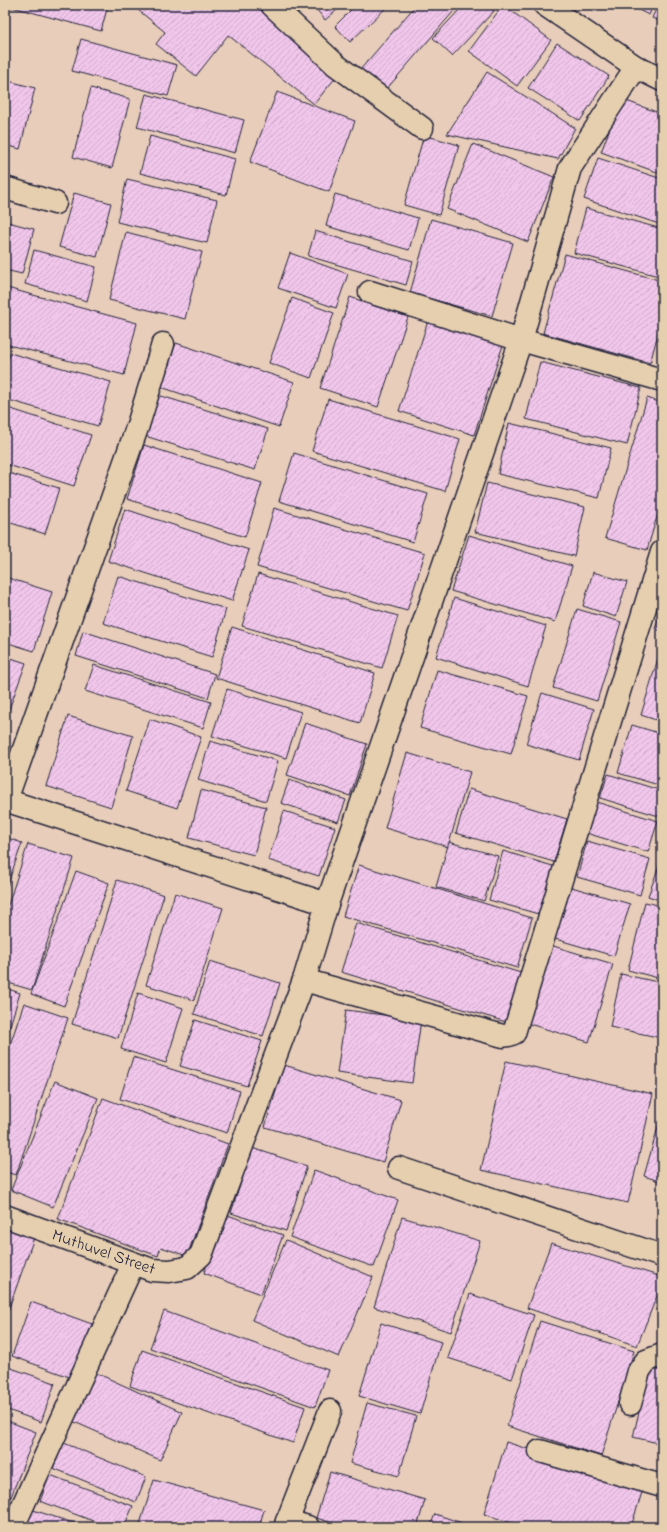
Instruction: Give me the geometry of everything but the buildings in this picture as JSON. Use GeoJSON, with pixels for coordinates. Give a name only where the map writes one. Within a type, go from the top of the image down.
{"type":"FeatureCollection","features":[{"type":"Feature","properties":{"kind":"street"},"geometry":{"type":"LineString","coordinates":[[272,5],[336,65],[422,128]]}},
{"type":"Feature","properties":{"kind":"street"},"geometry":{"type":"LineString","coordinates":[[545,5],[636,67],[662,80]]}},
{"type":"Feature","properties":{"kind":"street"},"geometry":{"type":"LineString","coordinates":[[636,67],[570,168],[521,340],[328,904],[304,980],[503,1036],[509,1036],[514,1033],[662,552]]}},
{"type":"Feature","properties":{"kind":"street"},"geometry":{"type":"LineString","coordinates":[[5,188],[55,203]]}},
{"type":"Feature","properties":{"kind":"street"},"geometry":{"type":"LineString","coordinates":[[370,292],[521,340],[662,380]]}},
{"type":"Feature","properties":{"kind":"street"},"geometry":{"type":"LineString","coordinates":[[163,344],[138,426],[6,800],[328,904]]}},
{"type":"Feature","properties":{"kind":"street","name":"Muthuvel Street"},"geometry":{"type":"LineString","coordinates":[[5,1216],[152,1270],[169,1271],[187,1268],[201,1255],[304,980]]}},
{"type":"Feature","properties":{"kind":"street"},"geometry":{"type":"LineString","coordinates":[[399,1168],[662,1256]]}},
{"type":"Feature","properties":{"kind":"street"},"geometry":{"type":"LineString","coordinates":[[13,1527],[133,1264]]}},
{"type":"Feature","properties":{"kind":"street"},"geometry":{"type":"LineString","coordinates":[[630,1404],[639,1371],[646,1361],[662,1355]]}},
{"type":"Feature","properties":{"kind":"street"},"geometry":{"type":"LineString","coordinates":[[294,1525],[330,1411]]}},
{"type":"Feature","properties":{"kind":"street"},"geometry":{"type":"LineString","coordinates":[[540,1451],[662,1486]]}}]}
